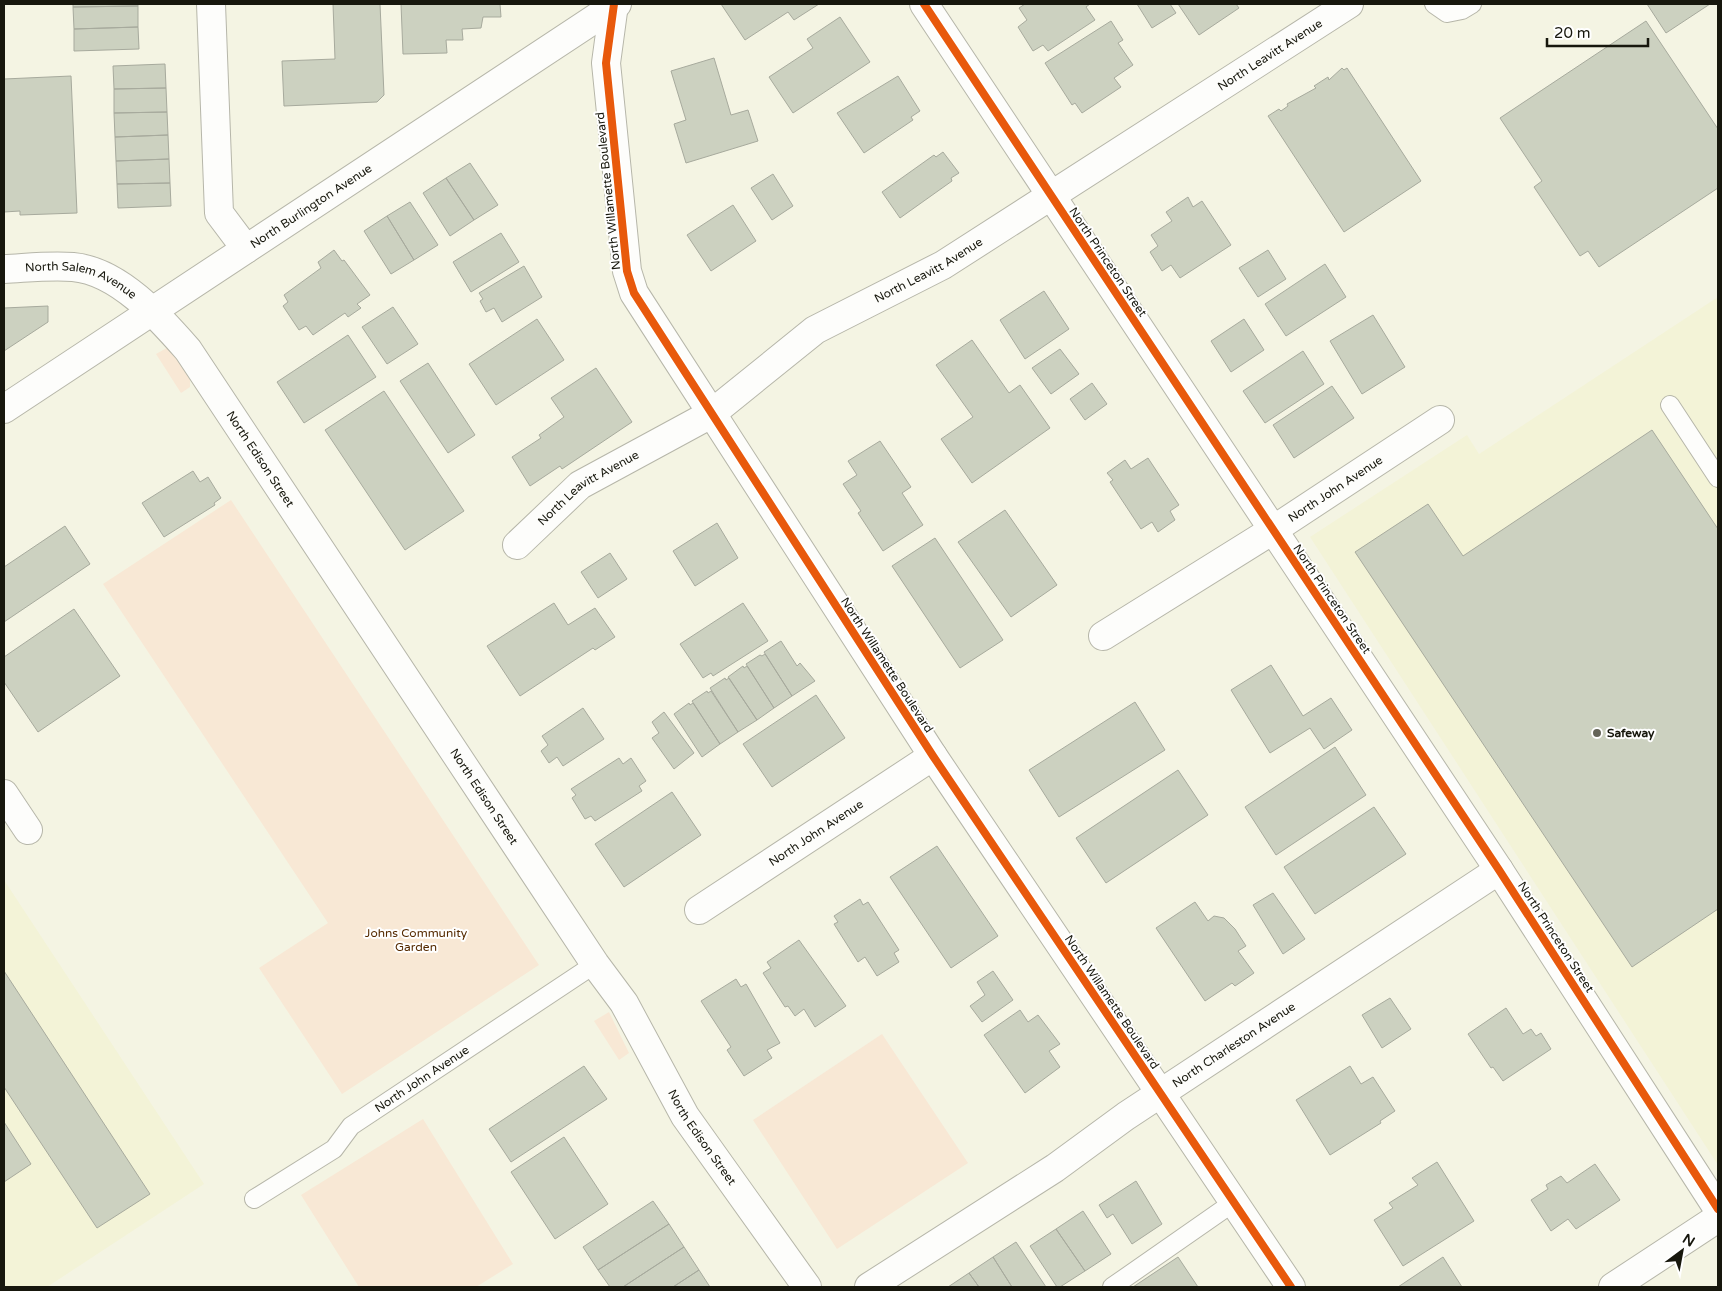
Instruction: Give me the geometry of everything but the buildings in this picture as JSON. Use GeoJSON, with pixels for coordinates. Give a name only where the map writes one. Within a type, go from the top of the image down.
{"type":"FeatureCollection","features":[{"type":"Feature","properties":{"kind":"street"},"geometry":{"type":"LineString","coordinates":[[211,4],[219,213],[246,249]]}},
{"type":"Feature","properties":{"kind":"street","name":"North Burlington Avenue"},"geometry":{"type":"LineString","coordinates":[[4,409],[615,4]]}},
{"type":"Feature","properties":{"kind":"street","name":"North Willamette Boulevard"},"geometry":{"type":"LineString","coordinates":[[615,4],[606,63],[630,280],[634,293],[933,756],[1291,1287]]}},
{"type":"Feature","properties":{"kind":"street","name":"North Princeton Street"},"geometry":{"type":"LineString","coordinates":[[924,4],[1499,870],[1718,1209]]}},
{"type":"Feature","properties":{"kind":"street","name":"North Leavitt Avenue"},"geometry":{"type":"LineString","coordinates":[[517,545],[580,485],[711,414],[815,330],[943,265],[1052,197],[1349,4]]}},
{"type":"Feature","properties":{"kind":"street","name":"North Salem Avenue"},"geometry":{"type":"LineString","coordinates":[[4,269],[73,267],[98,273],[153,310]]}},
{"type":"Feature","properties":{"kind":"street","name":"North Edison Street"},"geometry":{"type":"LineString","coordinates":[[153,310],[188,350],[594,964],[624,1003],[685,1116],[807,1287]]}},
{"type":"Feature","properties":{"kind":"street","name":"North John Avenue"},"geometry":{"type":"LineString","coordinates":[[1103,636],[1273,530],[1440,420]]}},
{"type":"Feature","properties":{"kind":"street","name":"North John Avenue"},"geometry":{"type":"LineString","coordinates":[[699,910],[933,756]]}},
{"type":"Feature","properties":{"kind":"street"},"geometry":{"type":"LineString","coordinates":[[4,794],[28,830]]}},
{"type":"Feature","properties":{"kind":"street","name":"North Charleston Avenue"},"geometry":{"type":"LineString","coordinates":[[868,1287],[1055,1168],[1160,1093],[1499,870]]}},
{"type":"Feature","properties":{"kind":"street"},"geometry":{"type":"LineString","coordinates":[[1613,1287],[1718,1218]]}},
{"type":"Feature","properties":{"kind":"lane"},"geometry":{"type":"LineString","coordinates":[[1434,4],[1447,13],[1462,10],[1472,4]]}},
{"type":"Feature","properties":{"kind":"lane"},"geometry":{"type":"LineString","coordinates":[[1670,405],[1718,478]]}},
{"type":"Feature","properties":{"kind":"lane","name":"North John Avenue"},"geometry":{"type":"LineString","coordinates":[[254,1199],[334,1149],[351,1126],[594,964]]}},
{"type":"Feature","properties":{"kind":"lane"},"geometry":{"type":"LineString","coordinates":[[1112,1287],[1234,1202]]}},
{"type":"Feature","properties":{"kind":"shaded area","name":"Safeway"},"geometry":{"type":"Polygon","coordinates":[[[1718,297],[1718,1165],[1310,537],[1467,435],[1479,454],[1718,297]]]}},
{"type":"Feature","properties":{"kind":"shaded area"},"geometry":{"type":"Polygon","coordinates":[[[4,880],[204,1184],[47,1287],[4,1287],[4,880]]]}},
{"type":"Feature","properties":{"kind":"green space"},"geometry":{"type":"Polygon","coordinates":[[[172,345],[190,376],[190,387],[181,393],[156,354],[172,345]]]}},
{"type":"Feature","properties":{"kind":"green space","name":"Johns Community Garden"},"geometry":{"type":"Polygon","coordinates":[[[231,500],[539,965],[342,1094],[259,968],[328,923],[103,584],[231,500]]]}},
{"type":"Feature","properties":{"kind":"green space"},"geometry":{"type":"Polygon","coordinates":[[[609,1012],[629,1053],[619,1060],[594,1021],[609,1012]]]}},
{"type":"Feature","properties":{"kind":"green space"},"geometry":{"type":"Polygon","coordinates":[[[882,1034],[968,1163],[837,1249],[753,1120],[882,1034]]]}},
{"type":"Feature","properties":{"kind":"green space"},"geometry":{"type":"Polygon","coordinates":[[[423,1119],[513,1264],[476,1287],[359,1287],[301,1195],[423,1119]]]}},
{"type":"Feature","properties":{"kind":"cycle path"},"geometry":{"type":"LineString","coordinates":[[614,4],[606,63],[627,271],[634,293],[933,756],[1291,1287]]}},
{"type":"Feature","properties":{"kind":"cycle path"},"geometry":{"type":"LineString","coordinates":[[924,4],[1499,870],[1718,1209]]}},
{"type":"Feature","properties":{"kind":"place","name":"Safeway"},"geometry":{"type":"Point","coordinates":[1597,733]}}]}
